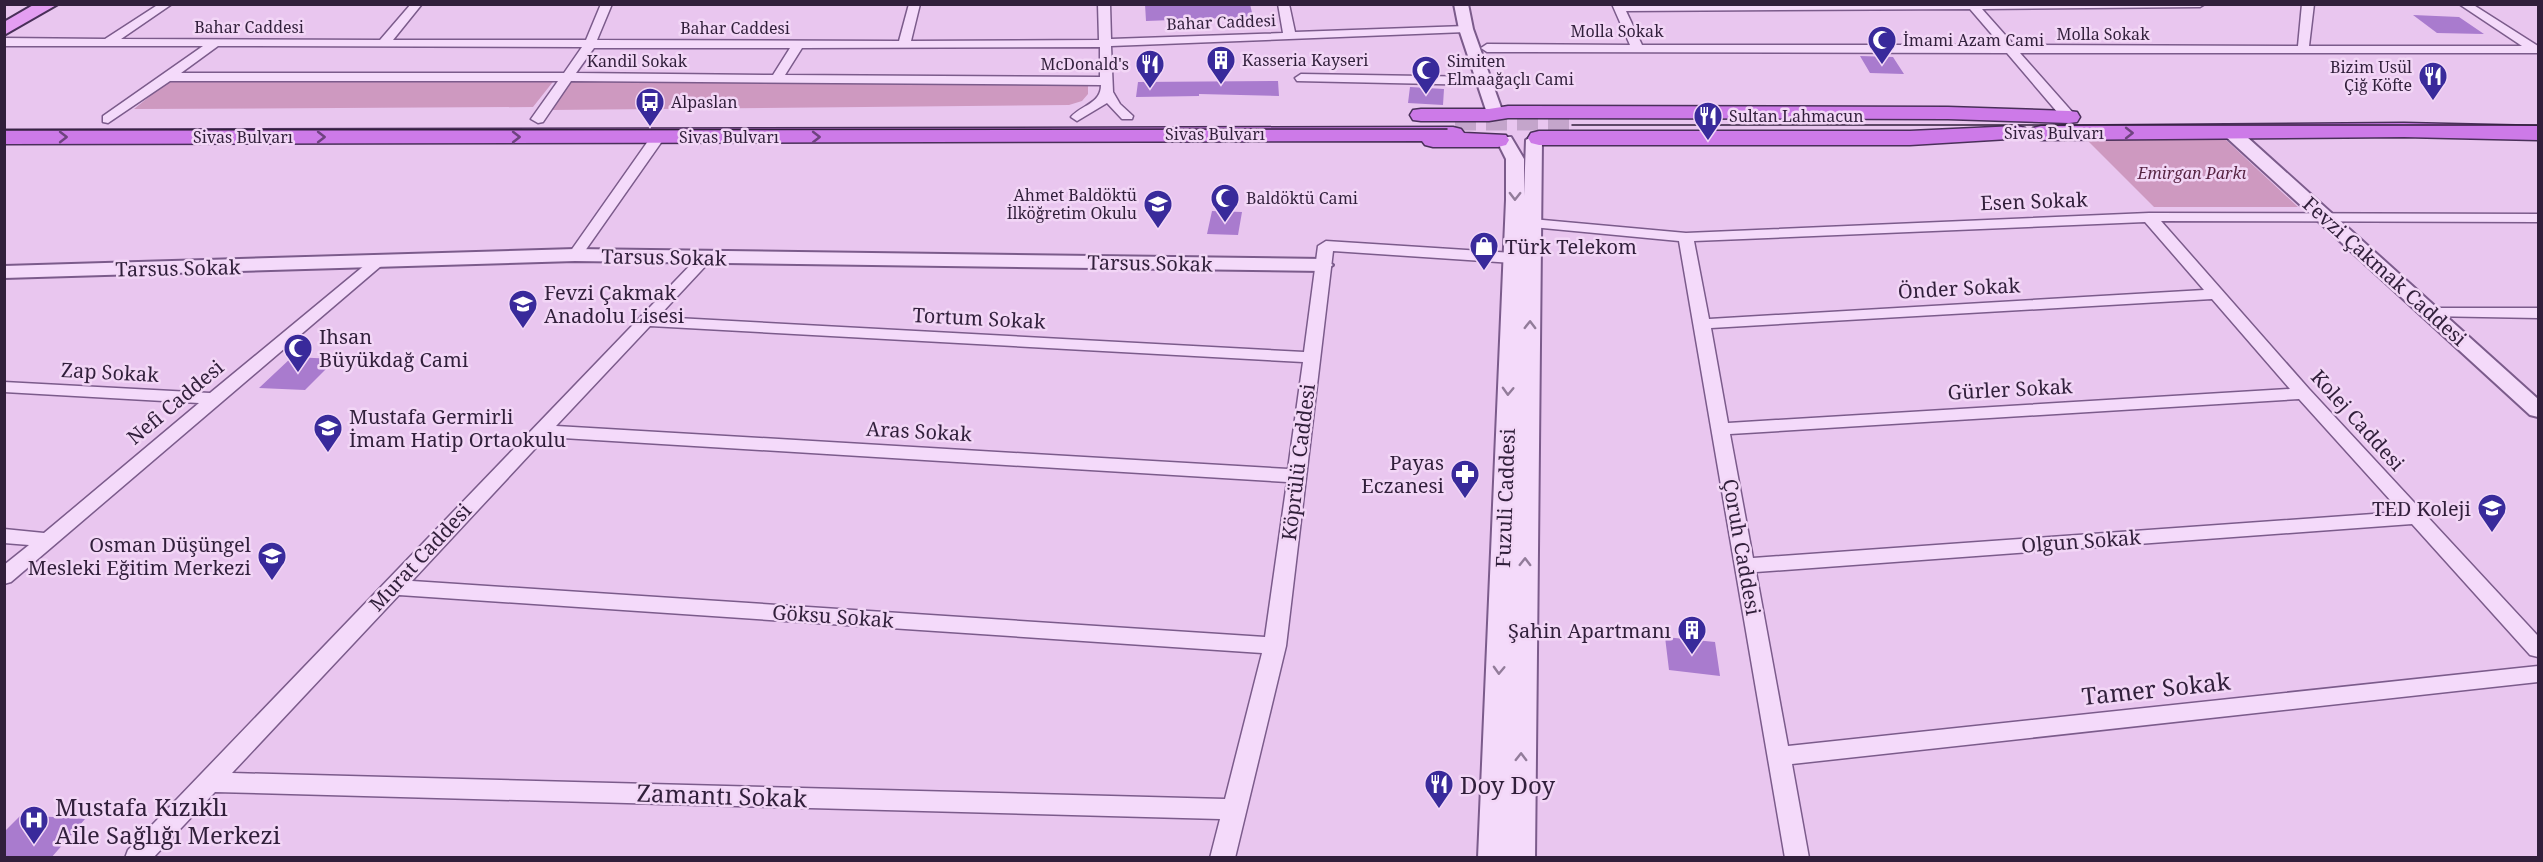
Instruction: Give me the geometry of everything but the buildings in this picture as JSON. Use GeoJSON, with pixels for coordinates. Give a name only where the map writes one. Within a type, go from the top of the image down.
{"type":"FeatureCollection","features":[{"type":"Feature","properties":{"kind":"highway"},"geometry":{"type":"LineString","coordinates":[[1502,140],[1480,129],[1480,122],[1504,113],[1543,123],[1545,132],[1536,139]]}},
{"type":"Feature","properties":{"kind":"highway"},"geometry":{"type":"LineString","coordinates":[[940,129],[1077,117],[1127,116],[1948,113],[2069,117]]}},
{"type":"Feature","properties":{"kind":"highway"},"geometry":{"type":"LineString","coordinates":[[2314,117],[2388,113],[2538,113]]}},
{"type":"Feature","properties":{"kind":"highway","name":"Sivas Bulvarı"},"geometry":{"type":"LineString","coordinates":[[2538,119],[2069,117],[1569,127],[2029,133],[2332,132],[2538,135]]}},
{"type":"Feature","properties":{"kind":"highway","name":"Sivas Bulvarı"},"geometry":{"type":"LineString","coordinates":[[4,119],[538,119],[1077,133],[1450,127]]}},
{"type":"Feature","properties":{"kind":"highway"},"geometry":{"type":"LineString","coordinates":[[940,129],[1502,140],[1910,138],[2029,133]]}},
{"type":"Feature","properties":{"kind":"highway","name":"Sivas Bulvarı"},"geometry":{"type":"LineString","coordinates":[[4,137],[658,137],[940,129]]}},
{"type":"Feature","properties":{"kind":"main road"},"geometry":{"type":"LineString","coordinates":[[4,16],[24,4]]}},
{"type":"Feature","properties":{"kind":"main road"},"geometry":{"type":"LineString","coordinates":[[4,30],[49,4]]}},
{"type":"Feature","properties":{"kind":"street"},"geometry":{"type":"LineString","coordinates":[[106,43],[167,4]]}},
{"type":"Feature","properties":{"kind":"street"},"geometry":{"type":"LineString","coordinates":[[384,43],[417,4]]}},
{"type":"Feature","properties":{"kind":"street"},"geometry":{"type":"LineString","coordinates":[[538,119],[590,44],[608,4]]}},
{"type":"Feature","properties":{"kind":"street"},"geometry":{"type":"LineString","coordinates":[[904,45],[915,4]]}},
{"type":"Feature","properties":{"kind":"street"},"geometry":{"type":"LineString","coordinates":[[1104,4],[1107,87],[1115,106],[1127,116]]}},
{"type":"Feature","properties":{"kind":"street"},"geometry":{"type":"LineString","coordinates":[[1284,4],[1290,36]]}},
{"type":"Feature","properties":{"kind":"street"},"geometry":{"type":"LineString","coordinates":[[1461,4],[1466,29],[1483,81],[1504,113]]}},
{"type":"Feature","properties":{"kind":"street"},"geometry":{"type":"LineString","coordinates":[[1476,4],[1504,113]]}},
{"type":"Feature","properties":{"kind":"street"},"geometry":{"type":"LineString","coordinates":[[1637,47],[1618,6],[2200,4]]}},
{"type":"Feature","properties":{"kind":"street"},"geometry":{"type":"LineString","coordinates":[[2303,51],[2308,4]]}},
{"type":"Feature","properties":{"kind":"street"},"geometry":{"type":"LineString","coordinates":[[2464,4],[2538,50]]}},
{"type":"Feature","properties":{"kind":"street"},"geometry":{"type":"LineString","coordinates":[[1972,5],[2069,117]]}},
{"type":"Feature","properties":{"kind":"street"},"geometry":{"type":"LineString","coordinates":[[1059,44],[1089,33],[1105,23]]}},
{"type":"Feature","properties":{"kind":"street","name":"Bahar Caddesi"},"geometry":{"type":"LineString","coordinates":[[4,42],[1059,44],[1466,29]]}},
{"type":"Feature","properties":{"kind":"street"},"geometry":{"type":"LineString","coordinates":[[108,119],[214,44]]}},
{"type":"Feature","properties":{"kind":"street"},"geometry":{"type":"LineString","coordinates":[[777,78],[799,44]]}},
{"type":"Feature","properties":{"kind":"street","name":"Molla Sokak"},"geometry":{"type":"LineString","coordinates":[[1487,48],[2538,50]]}},
{"type":"Feature","properties":{"kind":"street","name":"Kandil Sokak"},"geometry":{"type":"LineString","coordinates":[[166,77],[777,78],[1107,87]]}},
{"type":"Feature","properties":{"kind":"street"},"geometry":{"type":"LineString","coordinates":[[1300,78],[1483,81]]}},
{"type":"Feature","properties":{"kind":"street"},"geometry":{"type":"LineString","coordinates":[[1077,117],[1100,103],[1107,87]]}},
{"type":"Feature","properties":{"kind":"street","name":"Fevzi Çakmak Caddesi"},"geometry":{"type":"LineString","coordinates":[[2232,132],[2538,410]]}},
{"type":"Feature","properties":{"kind":"street"},"geometry":{"type":"LineString","coordinates":[[575,255],[658,137]]}},
{"type":"Feature","properties":{"kind":"street","name":"Fuzuli Caddesi"},"geometry":{"type":"LineString","coordinates":[[1519,858],[1532,223],[1536,139]]}},
{"type":"Feature","properties":{"kind":"street","name":"Fuzuli Caddesi"},"geometry":{"type":"LineString","coordinates":[[1493,858],[1515,159],[1502,140]]}},
{"type":"Feature","properties":{"kind":"street","name":"Esen Sokak"},"geometry":{"type":"LineString","coordinates":[[1532,223],[1686,237],[2150,217],[2538,218]]}},
{"type":"Feature","properties":{"kind":"street","name":"Kolej Caddesi"},"geometry":{"type":"LineString","coordinates":[[2150,217],[2304,393],[2538,649]]}},
{"type":"Feature","properties":{"kind":"street","name":"Çoruh Caddesi"},"geometry":{"type":"LineString","coordinates":[[1686,237],[1797,858]]}},
{"type":"Feature","properties":{"kind":"street"},"geometry":{"type":"LineString","coordinates":[[1323,265],[1326,246],[1513,258]]}},
{"type":"Feature","properties":{"kind":"street","name":"Tarsus Sokak"},"geometry":{"type":"LineString","coordinates":[[4,272],[376,263],[575,255],[1323,265]]}},
{"type":"Feature","properties":{"kind":"street","name":"Murat Caddesi"},"geometry":{"type":"LineString","coordinates":[[137,858],[211,782],[391,587],[705,258]]}},
{"type":"Feature","properties":{"kind":"street","name":"Nefi Caddesi"},"geometry":{"type":"LineString","coordinates":[[4,577],[376,263]]}},
{"type":"Feature","properties":{"kind":"street","name":"Köprülü Caddesi"},"geometry":{"type":"LineString","coordinates":[[1222,858],[1275,646],[1323,265]]}},
{"type":"Feature","properties":{"kind":"street","name":"Önder Sokak"},"geometry":{"type":"LineString","coordinates":[[1703,324],[2219,294]]}},
{"type":"Feature","properties":{"kind":"street"},"geometry":{"type":"LineString","coordinates":[[2433,313],[2538,313]]}},
{"type":"Feature","properties":{"kind":"street","name":"Tortum Sokak"},"geometry":{"type":"LineString","coordinates":[[644,321],[1312,357]]}},
{"type":"Feature","properties":{"kind":"street","name":"Zap Sokak"},"geometry":{"type":"LineString","coordinates":[[4,387],[214,399]]}},
{"type":"Feature","properties":{"kind":"street","name":"Gürler Sokak"},"geometry":{"type":"LineString","coordinates":[[1720,429],[2304,393]]}},
{"type":"Feature","properties":{"kind":"street","name":"Aras Sokak"},"geometry":{"type":"LineString","coordinates":[[540,431],[1296,476]]}},
{"type":"Feature","properties":{"kind":"street","name":"Olgun Sokak"},"geometry":{"type":"LineString","coordinates":[[1746,566],[2416,517]]}},
{"type":"Feature","properties":{"kind":"street"},"geometry":{"type":"LineString","coordinates":[[4,536],[47,540]]}},
{"type":"Feature","properties":{"kind":"street","name":"Göksu Sokak"},"geometry":{"type":"LineString","coordinates":[[391,587],[1275,646]]}},
{"type":"Feature","properties":{"kind":"street","name":"Tamer Sokak"},"geometry":{"type":"LineString","coordinates":[[1779,756],[2538,674]]}},
{"type":"Feature","properties":{"kind":"street","name":"Zamantı Sokak"},"geometry":{"type":"LineString","coordinates":[[211,782],[1233,809]]}},
{"type":"Feature","properties":{"kind":"green space"},"geometry":{"type":"Polygon","coordinates":[[[556,78],[533,107],[134,109],[170,80],[556,78]]]}},
{"type":"Feature","properties":{"kind":"green space"},"geometry":{"type":"Polygon","coordinates":[[[572,81],[1088,81],[1088,94],[1082,101],[1069,105],[548,110],[572,81]]]}},
{"type":"Feature","properties":{"kind":"green space","name":"Emirgan Parkı"},"geometry":{"type":"Polygon","coordinates":[[[2087,140],[2226,140],[2298,207],[2154,207],[2087,140]]]}},
{"type":"Feature","properties":{"kind":"tunnel"},"geometry":{"type":"LineString","coordinates":[[1455,120],[1569,120]]}},
{"type":"Feature","properties":{"kind":"tram line"},"geometry":{"type":"LineString","coordinates":[[1572,125],[2538,125]]}},
{"type":"Feature","properties":{"kind":"tram line"},"geometry":{"type":"LineString","coordinates":[[4,130],[1447,129]]}},
{"type":"Feature","properties":{"kind":"place","name":"İmami Azam Cami"},"geometry":{"type":"Point","coordinates":[1882,66]}},
{"type":"Feature","properties":{"kind":"place","name":"Kasseria Kayseri"},"geometry":{"type":"Point","coordinates":[1221,86]}},
{"type":"Feature","properties":{"kind":"place","name":"McDonald's"},"geometry":{"type":"Point","coordinates":[1150,90]}},
{"type":"Feature","properties":{"kind":"place","name":"Simiten Elmaağaçlı Cami"},"geometry":{"type":"Point","coordinates":[1426,96]}},
{"type":"Feature","properties":{"kind":"place","name":"Bizim Usül Çiğ Köfte"},"geometry":{"type":"Point","coordinates":[2433,102]}},
{"type":"Feature","properties":{"kind":"place","name":"Alpaslan"},"geometry":{"type":"Point","coordinates":[650,128]}},
{"type":"Feature","properties":{"kind":"place","name":"Sultan Lahmacun"},"geometry":{"type":"Point","coordinates":[1708,142]}},
{"type":"Feature","properties":{"kind":"place","name":"Baldöktü Cami"},"geometry":{"type":"Point","coordinates":[1225,224]}},
{"type":"Feature","properties":{"kind":"place","name":"Ahmet Baldöktü İlköğretim Okulu"},"geometry":{"type":"Point","coordinates":[1158,230]}},
{"type":"Feature","properties":{"kind":"place","name":"Türk Telekom"},"geometry":{"type":"Point","coordinates":[1484,272]}},
{"type":"Feature","properties":{"kind":"place","name":"Fevzi Çakmak Anadolu Lisesi"},"geometry":{"type":"Point","coordinates":[523,330]}},
{"type":"Feature","properties":{"kind":"place","name":"Ihsan Büyükdağ Cami"},"geometry":{"type":"Point","coordinates":[298,374]}},
{"type":"Feature","properties":{"kind":"place","name":"Mustafa Germirli İmam Hatip Ortaokulu"},"geometry":{"type":"Point","coordinates":[328,454]}},
{"type":"Feature","properties":{"kind":"place","name":"Payas Eczanesi"},"geometry":{"type":"Point","coordinates":[1465,500]}},
{"type":"Feature","properties":{"kind":"place","name":"TED Koleji"},"geometry":{"type":"Point","coordinates":[2492,534]}},
{"type":"Feature","properties":{"kind":"place","name":"Osman Düşüngel Mesleki Eğitim Merkezi"},"geometry":{"type":"Point","coordinates":[272,582]}},
{"type":"Feature","properties":{"kind":"place","name":"Şahin Apartmanı"},"geometry":{"type":"Point","coordinates":[1692,656]}},
{"type":"Feature","properties":{"kind":"place","name":"Doy Doy"},"geometry":{"type":"Point","coordinates":[1439,810]}},
{"type":"Feature","properties":{"kind":"place","name":"Mustafa Kızıklı Aile Sağlığı Merkezi"},"geometry":{"type":"Point","coordinates":[34,846]}}]}
